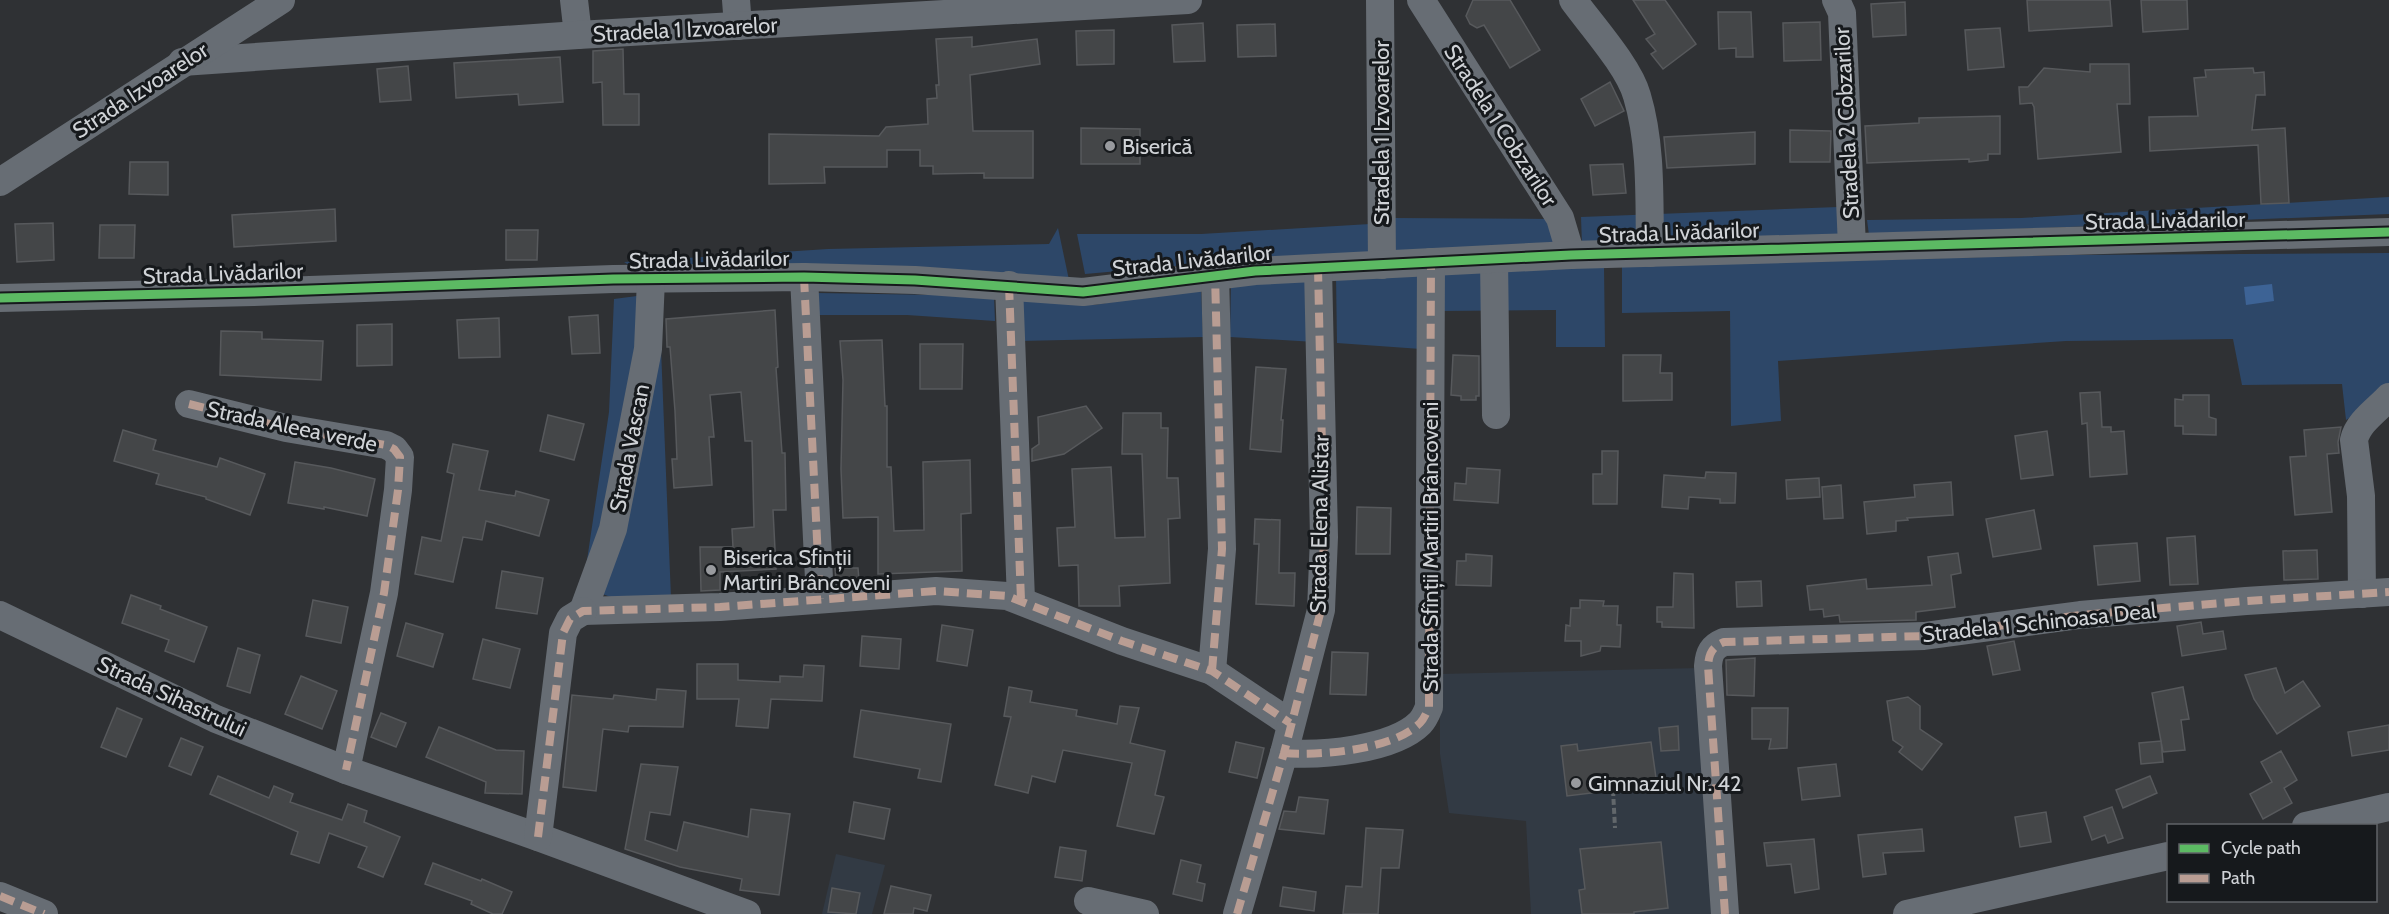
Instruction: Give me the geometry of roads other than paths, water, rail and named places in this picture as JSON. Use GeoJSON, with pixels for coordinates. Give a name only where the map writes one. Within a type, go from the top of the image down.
{"type":"FeatureCollection","features":[{"type":"Feature","properties":{"kind":"street","name":"Strada Izvoarelor"},"geometry":{"type":"LineString","coordinates":[[0,182],[281,0]]}},
{"type":"Feature","properties":{"kind":"street"},"geometry":{"type":"LineString","coordinates":[[574,0],[578,35]]}},
{"type":"Feature","properties":{"kind":"street","name":"Stradela 1 Izvoarelor"},"geometry":{"type":"LineString","coordinates":[[182,62],[578,35],[737,13],[1188,0]]}},
{"type":"Feature","properties":{"kind":"street","name":"Stradela 1 Izvoarelor"},"geometry":{"type":"LineString","coordinates":[[1380,0],[1382,265]]}},
{"type":"Feature","properties":{"kind":"street","name":"Stradela 1 Cobzarilor"},"geometry":{"type":"LineString","coordinates":[[1421,0],[1560,218],[1571,255]]}},
{"type":"Feature","properties":{"kind":"street"},"geometry":{"type":"LineString","coordinates":[[1573,0],[1623,69],[1637,95],[1647,152],[1650,253]]}},
{"type":"Feature","properties":{"kind":"street","name":"Stradela 2 Cobzarilor"},"geometry":{"type":"LineString","coordinates":[[1836,0],[1842,13],[1852,247]]}},
{"type":"Feature","properties":{"kind":"street","name":"Strada Livădarilor"},"geometry":{"type":"LineString","coordinates":[[0,298],[651,279],[804,277],[1009,285],[1083,291],[1215,274],[1571,255],[2389,232]]}},
{"type":"Feature","properties":{"kind":"street"},"geometry":{"type":"LineString","coordinates":[[1494,259],[1496,415]]}},
{"type":"Feature","properties":{"kind":"street","name":"Strada Sfînții Martiri Brâncoveni"},"geometry":{"type":"LineString","coordinates":[[1284,753],[1305,755],[1335,752],[1380,743],[1407,733],[1422,722],[1429,707],[1431,262]]}},
{"type":"Feature","properties":{"kind":"street","name":"Strada Elena Alistar"},"geometry":{"type":"LineString","coordinates":[[1237,914],[1284,753],[1321,610],[1324,537],[1318,268]]}},
{"type":"Feature","properties":{"kind":"street"},"geometry":{"type":"LineString","coordinates":[[1212,671],[1222,549],[1215,274]]}},
{"type":"Feature","properties":{"kind":"street"},"geometry":{"type":"LineString","coordinates":[[804,277],[820,598]]}},
{"type":"Feature","properties":{"kind":"street","name":"Strada Vascan"},"geometry":{"type":"LineString","coordinates":[[583,611],[613,529],[648,349],[651,279]]}},
{"type":"Feature","properties":{"kind":"street"},"geometry":{"type":"LineString","coordinates":[[1009,285],[1021,600]]}},
{"type":"Feature","properties":{"kind":"street","name":"Stradela 1 Schinoasa Deal"},"geometry":{"type":"LineString","coordinates":[[1725,914],[1708,666],[1709,655],[1716,646],[1724,642],[1924,636],[2080,615],[2375,593],[2354,440],[2356,431],[2363,422],[2389,397]]}},
{"type":"Feature","properties":{"kind":"street","name":"Strada Aleea verde"},"geometry":{"type":"LineString","coordinates":[[189,404],[286,428],[386,445],[394,449],[400,457],[384,593],[346,770]]}},
{"type":"Feature","properties":{"kind":"street"},"geometry":{"type":"LineString","coordinates":[[538,837],[563,633],[570,619],[583,611],[720,607],[936,591],[1007,596],[1122,641],[1212,671],[1290,723]]}},
{"type":"Feature","properties":{"kind":"street","name":"Strada Sihastrului"},"geometry":{"type":"LineString","coordinates":[[0,615],[216,719],[346,770],[538,837],[747,914]]}},
{"type":"Feature","properties":{"kind":"street"},"geometry":{"type":"LineString","coordinates":[[2311,824],[2389,807]]}},
{"type":"Feature","properties":{"kind":"street"},"geometry":{"type":"LineString","coordinates":[[1907,914],[2167,856]]}},
{"type":"Feature","properties":{"kind":"street"},"geometry":{"type":"LineString","coordinates":[[0,896],[44,914]]}},
{"type":"Feature","properties":{"kind":"street"},"geometry":{"type":"LineString","coordinates":[[1088,901],[1145,914]]}},
{"type":"Feature","properties":{"kind":"place","name":"Biserică"},"geometry":{"type":"Point","coordinates":[1110,146]}},
{"type":"Feature","properties":{"kind":"place","name":"Biserica Sfinții Martiri Brâncoveni"},"geometry":{"type":"Point","coordinates":[711,570]}},
{"type":"Feature","properties":{"kind":"place","name":"Gimnaziul Nr. 42"},"geometry":{"type":"Point","coordinates":[1576,783]}}]}
